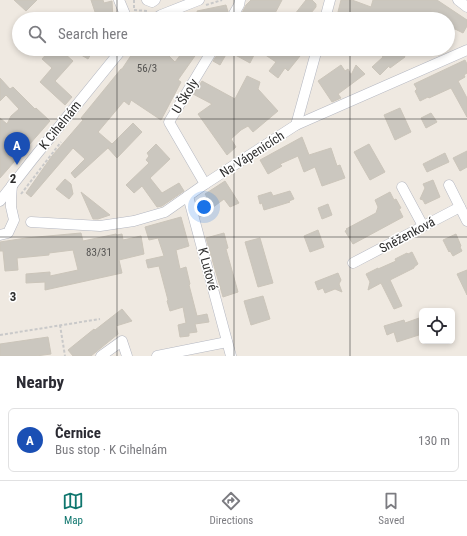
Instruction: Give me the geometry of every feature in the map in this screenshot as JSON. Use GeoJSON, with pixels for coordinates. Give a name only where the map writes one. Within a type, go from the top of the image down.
{"type":"FeatureCollection","features":[{"type":"Feature","properties":{"kind":"street"},"geometry":{"type":"LineString","coordinates":[[119,0],[124,12]]}},
{"type":"Feature","properties":{"kind":"street"},"geometry":{"type":"LineString","coordinates":[[147,0],[152,2],[155,0]]}},
{"type":"Feature","properties":{"kind":"street"},"geometry":{"type":"LineString","coordinates":[[169,12],[199,0]]}},
{"type":"Feature","properties":{"kind":"street"},"geometry":{"type":"LineString","coordinates":[[235,12],[240,0]]}},
{"type":"Feature","properties":{"kind":"street"},"geometry":{"type":"LineString","coordinates":[[327,12],[330,0]]}},
{"type":"Feature","properties":{"kind":"street"},"geometry":{"type":"LineString","coordinates":[[458,0],[467,7]]}},
{"type":"Feature","properties":{"kind":"street","name":"Na Vápenicích"},"geometry":{"type":"LineString","coordinates":[[455,55],[467,50]]}},
{"type":"Feature","properties":{"kind":"street","name":"K Cihelnám"},"geometry":{"type":"LineString","coordinates":[[0,201],[116,56]]}},
{"type":"Feature","properties":{"kind":"street","name":"U Školy"},"geometry":{"type":"LineString","coordinates":[[205,184],[169,122],[209,56]]}},
{"type":"Feature","properties":{"kind":"street"},"geometry":{"type":"LineString","coordinates":[[296,125],[315,56]]}},
{"type":"Feature","properties":{"kind":"street","name":"Na Vápenicích"},"geometry":{"type":"LineString","coordinates":[[31,222],[100,226],[134,221],[165,212],[296,125],[453,56]]}},
{"type":"Feature","properties":{"kind":"street"},"geometry":{"type":"LineString","coordinates":[[0,235],[8,233],[14,220],[11,207],[12,185]]}},
{"type":"Feature","properties":{"kind":"street"},"geometry":{"type":"LineString","coordinates":[[449,185],[467,221]]}},
{"type":"Feature","properties":{"kind":"street"},"geometry":{"type":"LineString","coordinates":[[402,187],[423,226]]}},
{"type":"Feature","properties":{"kind":"street","name":"K Lutové"},"geometry":{"type":"LineString","coordinates":[[188,196],[231,356]]}},
{"type":"Feature","properties":{"kind":"street","name":"Sněženková"},"geometry":{"type":"LineString","coordinates":[[353,263],[460,207]]}},
{"type":"Feature","properties":{"kind":"street"},"geometry":{"type":"LineString","coordinates":[[101,356],[122,341],[127,356]]}},
{"type":"Feature","properties":{"kind":"street"},"geometry":{"type":"LineString","coordinates":[[157,356],[227,342]]}},
{"type":"Feature","properties":{"kind":"path"},"geometry":{"type":"LineString","coordinates":[[0,335],[100,319]]}},
{"type":"Feature","properties":{"kind":"path"},"geometry":{"type":"LineString","coordinates":[[60,325],[65,356]]}},
{"type":"Feature","properties":{"kind":"building"},"geometry":{"type":"Polygon","coordinates":[[[14,0],[37,0],[26,11],[14,0]]]}},
{"type":"Feature","properties":{"kind":"building"},"geometry":{"type":"Polygon","coordinates":[[[91,0],[103,0],[104,3],[112,1],[113,12],[95,12],[91,0]]]}},
{"type":"Feature","properties":{"kind":"building"},"geometry":{"type":"Polygon","coordinates":[[[251,0],[282,0],[276,12],[242,12],[251,0]]]}},
{"type":"Feature","properties":{"kind":"building"},"geometry":{"type":"Polygon","coordinates":[[[306,0],[312,0],[316,4],[316,7],[312,12],[297,12],[306,0]]]}},
{"type":"Feature","properties":{"kind":"building"},"geometry":{"type":"Polygon","coordinates":[[[341,0],[352,0],[371,7],[373,0],[437,0],[455,12],[350,12],[338,12],[341,0]]]}},
{"type":"Feature","properties":{"kind":"building"},"geometry":{"type":"Polygon","coordinates":[[[226,5],[228,12],[197,12],[226,5]]]}},
{"type":"Feature","properties":{"kind":"building"},"geometry":{"type":"Polygon","coordinates":[[[455,12],[467,20],[467,26],[463,33],[455,29],[455,12]]]}},
{"type":"Feature","properties":{"kind":"building"},"geometry":{"type":"Polygon","coordinates":[[[45,56],[67,56],[73,61],[55,81],[72,97],[65,105],[40,82],[52,68],[42,59],[45,56]]]}},
{"type":"Feature","properties":{"kind":"building"},"geometry":{"type":"Polygon","coordinates":[[[83,56],[90,56],[88,59],[83,56]]]}},
{"type":"Feature","properties":{"kind":"building"},"geometry":{"type":"Polygon","coordinates":[[[131,56],[169,56],[175,62],[180,56],[195,56],[178,80],[181,82],[161,120],[131,100],[129,105],[124,101],[98,132],[112,144],[133,123],[142,132],[117,158],[108,148],[109,147],[75,178],[71,173],[85,159],[73,148],[31,197],[26,193],[52,156],[83,120],[81,118],[122,69],[131,56]]]}},
{"type":"Feature","properties":{"kind":"building"},"geometry":{"type":"Polygon","coordinates":[[[216,56],[225,56],[220,65],[213,61],[216,56]]]}},
{"type":"Feature","properties":{"kind":"building"},"geometry":{"type":"Polygon","coordinates":[[[237,56],[254,56],[250,63],[237,56]]]}},
{"type":"Feature","properties":{"kind":"building"},"geometry":{"type":"Polygon","coordinates":[[[267,56],[300,56],[288,71],[285,68],[278,78],[269,71],[276,62],[267,56]]]}},
{"type":"Feature","properties":{"kind":"building"},"geometry":{"type":"Polygon","coordinates":[[[382,56],[405,57],[390,68],[389,66],[380,75],[372,67],[382,56]]]}},
{"type":"Feature","properties":{"kind":"building"},"geometry":{"type":"Polygon","coordinates":[[[465,60],[467,64],[467,73],[464,75],[465,77],[458,81],[467,98],[467,117],[451,88],[420,101],[415,91],[417,89],[414,84],[465,60]]]}},
{"type":"Feature","properties":{"kind":"building"},"geometry":{"type":"Polygon","coordinates":[[[341,65],[345,71],[348,69],[351,75],[356,65],[365,74],[338,94],[341,98],[332,102],[318,81],[341,65]]]}},
{"type":"Feature","properties":{"kind":"building"},"geometry":{"type":"Polygon","coordinates":[[[247,76],[260,82],[258,89],[278,111],[253,132],[248,126],[241,130],[231,139],[236,147],[227,155],[198,114],[212,104],[193,94],[202,81],[235,99],[247,76]]]}},
{"type":"Feature","properties":{"kind":"building"},"geometry":{"type":"Polygon","coordinates":[[[0,78],[10,89],[13,87],[35,109],[36,108],[50,121],[0,178],[0,118],[7,124],[11,116],[19,109],[6,95],[0,101],[0,78]]]}},
{"type":"Feature","properties":{"kind":"building"},"geometry":{"type":"Polygon","coordinates":[[[400,108],[411,132],[395,140],[384,115],[400,108]]]}},
{"type":"Feature","properties":{"kind":"building"},"geometry":{"type":"Polygon","coordinates":[[[431,113],[437,122],[426,128],[421,118],[431,113]]]}},
{"type":"Feature","properties":{"kind":"building"},"geometry":{"type":"Polygon","coordinates":[[[302,137],[309,155],[331,148],[337,166],[340,165],[345,178],[322,186],[315,167],[304,172],[298,156],[280,164],[282,166],[268,174],[260,160],[302,137]]]}},
{"type":"Feature","properties":{"kind":"building"},"geometry":{"type":"Polygon","coordinates":[[[156,144],[170,159],[150,178],[162,193],[179,183],[184,191],[162,206],[157,207],[142,186],[134,193],[126,185],[149,163],[146,160],[149,156],[147,153],[156,144]]]}},
{"type":"Feature","properties":{"kind":"building"},"geometry":{"type":"Polygon","coordinates":[[[369,144],[385,172],[370,180],[354,152],[369,144]]]}},
{"type":"Feature","properties":{"kind":"building"},"geometry":{"type":"Polygon","coordinates":[[[467,151],[467,167],[460,171],[453,158],[467,151]]]}},
{"type":"Feature","properties":{"kind":"building"},"geometry":{"type":"Polygon","coordinates":[[[445,153],[449,162],[427,172],[423,164],[445,153]]]}},
{"type":"Feature","properties":{"kind":"building"},"geometry":{"type":"Polygon","coordinates":[[[65,179],[71,184],[73,194],[69,199],[56,189],[65,179]]]}},
{"type":"Feature","properties":{"kind":"building"},"geometry":{"type":"Polygon","coordinates":[[[433,180],[440,197],[425,204],[423,200],[420,199],[425,188],[423,184],[433,180]]]}},
{"type":"Feature","properties":{"kind":"building"},"geometry":{"type":"Polygon","coordinates":[[[225,181],[239,203],[230,207],[224,199],[200,217],[197,205],[207,197],[205,194],[225,181]]]}},
{"type":"Feature","properties":{"kind":"building"},"geometry":{"type":"Polygon","coordinates":[[[290,191],[294,199],[289,201],[290,202],[264,210],[262,203],[260,204],[258,196],[271,192],[273,196],[290,191]]]}},
{"type":"Feature","properties":{"kind":"building"},"geometry":{"type":"Polygon","coordinates":[[[81,192],[110,215],[93,219],[81,192]]]}},
{"type":"Feature","properties":{"kind":"building"},"geometry":{"type":"Polygon","coordinates":[[[390,192],[394,200],[396,199],[401,208],[399,209],[403,217],[353,244],[345,231],[347,230],[346,229],[376,213],[378,207],[375,200],[390,192]]]}},
{"type":"Feature","properties":{"kind":"building"},"geometry":{"type":"Polygon","coordinates":[[[328,204],[332,215],[322,219],[318,208],[328,204]]]}},
{"type":"Feature","properties":{"kind":"building"},"geometry":{"type":"Polygon","coordinates":[[[181,217],[189,246],[176,250],[180,269],[186,267],[197,316],[207,314],[209,322],[195,324],[197,332],[189,333],[189,336],[180,337],[178,325],[186,323],[183,307],[170,311],[159,266],[148,268],[146,260],[164,256],[158,238],[149,240],[145,227],[181,217]]]}},
{"type":"Feature","properties":{"kind":"building"},"geometry":{"type":"Polygon","coordinates":[[[318,230],[324,247],[310,252],[304,236],[318,230]]]}},
{"type":"Feature","properties":{"kind":"building"},"geometry":{"type":"Polygon","coordinates":[[[81,233],[83,241],[116,234],[122,234],[123,240],[141,236],[144,254],[119,260],[122,273],[45,290],[45,282],[26,283],[26,274],[50,272],[50,276],[78,270],[73,250],[49,253],[49,255],[17,258],[18,270],[5,271],[3,251],[0,251],[0,242],[81,233]]]}},
{"type":"Feature","properties":{"kind":"building"},"geometry":{"type":"Polygon","coordinates":[[[224,233],[228,248],[226,249],[238,292],[223,297],[206,238],[224,233]]]}},
{"type":"Feature","properties":{"kind":"building"},"geometry":{"type":"Polygon","coordinates":[[[456,234],[462,251],[453,256],[450,251],[449,252],[443,240],[456,234]]]}},
{"type":"Feature","properties":{"kind":"building"},"geometry":{"type":"Polygon","coordinates":[[[260,238],[273,283],[258,287],[245,242],[260,238]]]}},
{"type":"Feature","properties":{"kind":"building"},"geometry":{"type":"Polygon","coordinates":[[[412,252],[418,264],[414,268],[390,280],[402,306],[394,309],[381,283],[368,290],[370,282],[366,274],[396,261],[395,259],[407,253],[412,252]]]}},
{"type":"Feature","properties":{"kind":"building"},"geometry":{"type":"Polygon","coordinates":[[[467,270],[467,295],[457,274],[467,270]]]}},
{"type":"Feature","properties":{"kind":"building"},"geometry":{"type":"Polygon","coordinates":[[[338,273],[341,280],[339,284],[342,292],[335,289],[325,293],[323,288],[318,290],[315,282],[338,273]]]}},
{"type":"Feature","properties":{"kind":"building"},"geometry":{"type":"Polygon","coordinates":[[[263,296],[270,319],[251,325],[244,301],[263,296]]]}},
{"type":"Feature","properties":{"kind":"building"},"geometry":{"type":"Polygon","coordinates":[[[122,309],[132,321],[116,326],[118,334],[91,356],[73,356],[68,350],[122,309]]]}},
{"type":"Feature","properties":{"kind":"building"},"geometry":{"type":"Polygon","coordinates":[[[419,318],[419,335],[397,342],[394,332],[387,335],[384,326],[404,320],[405,323],[419,318]]]}},
{"type":"Feature","properties":{"kind":"building"},"geometry":{"type":"Polygon","coordinates":[[[48,337],[51,354],[36,356],[0,356],[0,344],[48,337]]]}},
{"type":"Feature","properties":{"kind":"place","name":"Černice"},"geometry":{"type":"Point","coordinates":[17,165]}}]}
